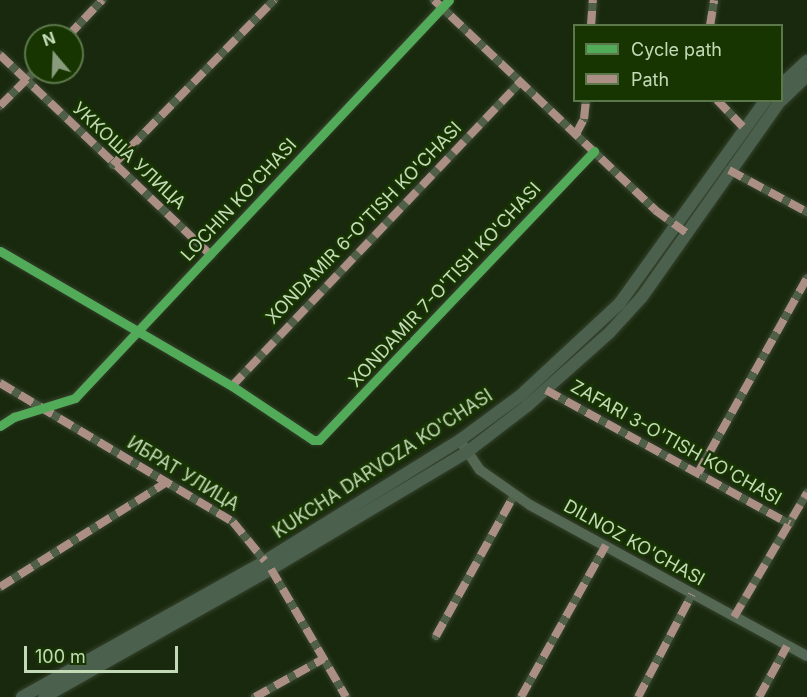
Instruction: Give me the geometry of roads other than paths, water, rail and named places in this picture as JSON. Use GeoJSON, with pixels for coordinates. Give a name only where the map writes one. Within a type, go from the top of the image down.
{"type":"FeatureCollection","features":[{"type":"Feature","properties":{"kind":"main road"},"geometry":{"type":"LineString","coordinates":[[783,83],[807,61]]}},
{"type":"Feature","properties":{"kind":"main road","name":"KUKCHA DARVOZA KO'CHASI"},"geometry":{"type":"LineString","coordinates":[[783,98],[807,76]]}},
{"type":"Feature","properties":{"kind":"main road","name":"KUKCHA DARVOZA KO'CHASI"},"geometry":{"type":"LineString","coordinates":[[22,697],[268,565],[459,440],[520,396],[600,324],[639,279],[743,127],[764,102]]}},
{"type":"Feature","properties":{"kind":"main road","name":"KUKCHA DARVOZA KO'CHASI"},"geometry":{"type":"LineString","coordinates":[[44,697],[268,565],[467,452],[546,390],[630,311],[780,102]]}},
{"type":"Feature","properties":{"kind":"street"},"geometry":{"type":"LineString","coordinates":[[79,24],[102,0]]}},
{"type":"Feature","properties":{"kind":"street"},"geometry":{"type":"LineString","coordinates":[[112,165],[271,3],[260,0]]}},
{"type":"Feature","properties":{"kind":"street"},"geometry":{"type":"LineString","coordinates":[[434,0],[594,151],[675,225],[687,233]]}},
{"type":"Feature","properties":{"kind":"street","name":"LOCHIN KO'CHASI"},"geometry":{"type":"LineString","coordinates":[[0,426],[14,417],[44,410],[75,398],[449,0]]}},
{"type":"Feature","properties":{"kind":"street"},"geometry":{"type":"LineString","coordinates":[[591,24],[593,0]]}},
{"type":"Feature","properties":{"kind":"street"},"geometry":{"type":"LineString","coordinates":[[710,24],[714,0]]}},
{"type":"Feature","properties":{"kind":"street","name":"УККОША УЛИЦА"},"geometry":{"type":"LineString","coordinates":[[0,55],[24,79]]}},
{"type":"Feature","properties":{"kind":"street","name":"XONDAMIR 6-O'TISH KO'CHASI"},"geometry":{"type":"LineString","coordinates":[[232,386],[520,82]]}},
{"type":"Feature","properties":{"kind":"street"},"geometry":{"type":"LineString","coordinates":[[0,106],[24,83]]}},
{"type":"Feature","properties":{"kind":"street","name":"УККОША УЛИЦА"},"geometry":{"type":"LineString","coordinates":[[29,84],[112,165],[211,255]]}},
{"type":"Feature","properties":{"kind":"street"},"geometry":{"type":"LineString","coordinates":[[576,134],[584,119],[586,102]]}},
{"type":"Feature","properties":{"kind":"street"},"geometry":{"type":"LineString","coordinates":[[719,102],[743,127]]}},
{"type":"Feature","properties":{"kind":"street","name":"XONDAMIR 7-O'TISH KO'CHASI"},"geometry":{"type":"LineString","coordinates":[[232,386],[313,440],[319,440],[594,151]]}},
{"type":"Feature","properties":{"kind":"street"},"geometry":{"type":"LineString","coordinates":[[729,170],[807,212]]}},
{"type":"Feature","properties":{"kind":"street"},"geometry":{"type":"LineString","coordinates":[[0,251],[232,386]]}},
{"type":"Feature","properties":{"kind":"street"},"geometry":{"type":"LineString","coordinates":[[698,473],[807,279]]}},
{"type":"Feature","properties":{"kind":"street","name":"ИБРАТ УЛИЦА"},"geometry":{"type":"LineString","coordinates":[[0,383],[233,522],[268,565],[346,697]]}},
{"type":"Feature","properties":{"kind":"street","name":"ZAFARI 3-O'TISH KO'CHASI"},"geometry":{"type":"LineString","coordinates":[[546,390],[790,524]]}},
{"type":"Feature","properties":{"kind":"street","name":"DILNOZ KO'CHASI"},"geometry":{"type":"LineString","coordinates":[[459,440],[480,470],[514,495],[807,656]]}},
{"type":"Feature","properties":{"kind":"street"},"geometry":{"type":"LineString","coordinates":[[0,587],[167,482]]}},
{"type":"Feature","properties":{"kind":"street"},"geometry":{"type":"LineString","coordinates":[[734,617],[807,493]]}},
{"type":"Feature","properties":{"kind":"street"},"geometry":{"type":"LineString","coordinates":[[435,636],[514,495]]}},
{"type":"Feature","properties":{"kind":"street"},"geometry":{"type":"LineString","coordinates":[[521,697],[606,545]]}},
{"type":"Feature","properties":{"kind":"street"},"geometry":{"type":"LineString","coordinates":[[638,697],[692,594]]}},
{"type":"Feature","properties":{"kind":"street"},"geometry":{"type":"LineString","coordinates":[[759,697],[787,646]]}},
{"type":"Feature","properties":{"kind":"street"},"geometry":{"type":"LineString","coordinates":[[255,697],[323,659]]}}]}
